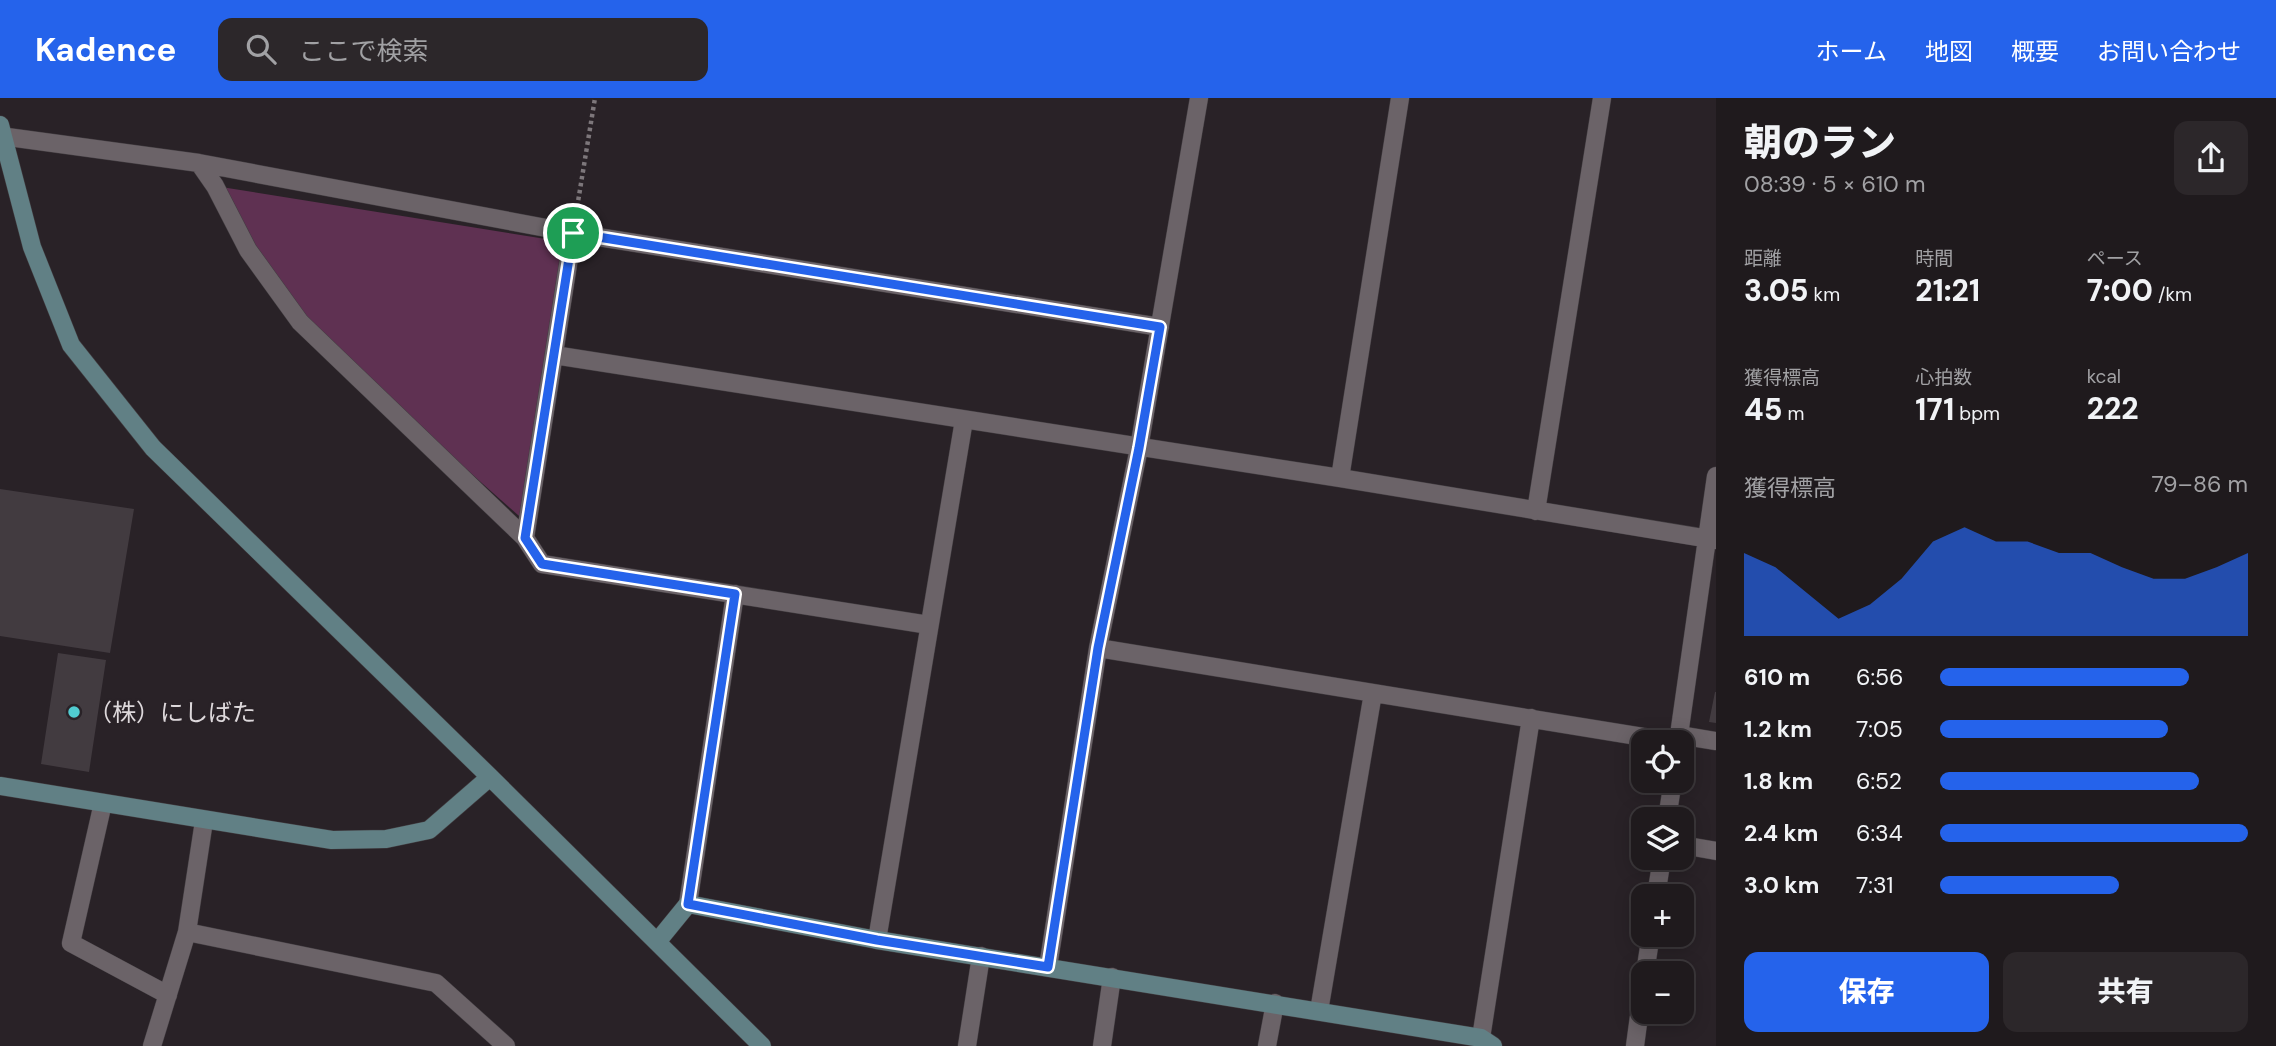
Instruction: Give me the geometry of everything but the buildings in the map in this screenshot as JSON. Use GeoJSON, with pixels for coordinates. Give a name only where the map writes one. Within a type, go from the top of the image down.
{"type":"FeatureCollection","features":[{"type":"Feature","properties":{"kind":"street"},"geometry":{"type":"LineString","coordinates":[[1048,967],[1098,648],[1139,448],[1199,98]]}},
{"type":"Feature","properties":{"kind":"street"},"geometry":{"type":"LineString","coordinates":[[1340,478],[1400,98]]}},
{"type":"Feature","properties":{"kind":"street"},"geometry":{"type":"LineString","coordinates":[[1536,511],[1601,98]]}},
{"type":"Feature","properties":{"kind":"street"},"geometry":{"type":"LineString","coordinates":[[762,1046],[153,448],[71,345],[32,247],[1,132],[200,163],[573,233],[1160,327]]}},
{"type":"Feature","properties":{"kind":"street"},"geometry":{"type":"LineString","coordinates":[[200,163],[248,250],[300,322],[525,538],[542,564],[929,625]]}},
{"type":"Feature","properties":{"kind":"street"},"geometry":{"type":"LineString","coordinates":[[525,538],[573,233]]}},
{"type":"Feature","properties":{"kind":"street"},"geometry":{"type":"LineString","coordinates":[[554,355],[1712,539]]}},
{"type":"Feature","properties":{"kind":"street"},"geometry":{"type":"LineString","coordinates":[[877,940],[964,420]]}},
{"type":"Feature","properties":{"kind":"street"},"geometry":{"type":"LineString","coordinates":[[1679,730],[1712,539],[1716,475]]}},
{"type":"Feature","properties":{"kind":"street"},"geometry":{"type":"LineString","coordinates":[[657,942],[688,904],[735,594]]}},
{"type":"Feature","properties":{"kind":"street"},"geometry":{"type":"LineString","coordinates":[[1098,648],[1631,733]]}},
{"type":"Feature","properties":{"kind":"street"},"geometry":{"type":"LineString","coordinates":[[1320,1011],[1373,693]]}},
{"type":"Feature","properties":{"kind":"street"},"geometry":{"type":"LineString","coordinates":[[688,904],[877,940],[1275,1003],[1488,1042],[1531,718]]}},
{"type":"Feature","properties":{"kind":"street"},"geometry":{"type":"LineString","coordinates":[[1694,740],[1716,741]]}},
{"type":"Feature","properties":{"kind":"street"},"geometry":{"type":"LineString","coordinates":[[0,786],[332,840],[386,839],[429,830],[491,777]]}},
{"type":"Feature","properties":{"kind":"street"},"geometry":{"type":"LineString","coordinates":[[103,803],[71,943],[168,995]]}},
{"type":"Feature","properties":{"kind":"street"},"geometry":{"type":"LineString","coordinates":[[152,1046],[187,932],[204,821]]}},
{"type":"Feature","properties":{"kind":"street"},"geometry":{"type":"LineString","coordinates":[[1694,847],[1716,850]]}},
{"type":"Feature","properties":{"kind":"street"},"geometry":{"type":"LineString","coordinates":[[187,932],[436,983],[506,1046]]}},
{"type":"Feature","properties":{"kind":"street"},"geometry":{"type":"LineString","coordinates":[[967,1046],[981,956]]}},
{"type":"Feature","properties":{"kind":"street"},"geometry":{"type":"LineString","coordinates":[[1102,1046],[1112,977]]}},
{"type":"Feature","properties":{"kind":"street"},"geometry":{"type":"LineString","coordinates":[[1268,1046],[1275,1003]]}},
{"type":"Feature","properties":{"kind":"street"},"geometry":{"type":"LineString","coordinates":[[1635,1046],[1638,1024]]}},
{"type":"Feature","properties":{"kind":"path"},"geometry":{"type":"LineString","coordinates":[[573,233],[595,98]]}},
{"type":"Feature","properties":{"kind":"shaded area"},"geometry":{"type":"Polygon","coordinates":[[[215,186],[571,243],[527,523],[300,322],[215,186]]]}},
{"type":"Feature","properties":{"kind":"place","name":"（株）にしばた"},"geometry":{"type":"Point","coordinates":[74,712]}},
{"type":"Feature","properties":{"kind":"route"},"geometry":{"type":"LineString","coordinates":[[573,233],[1160,327],[1139,448],[1098,648],[1048,967],[877,940],[688,904],[735,594],[542,564],[525,538],[573,233]]}}]}
